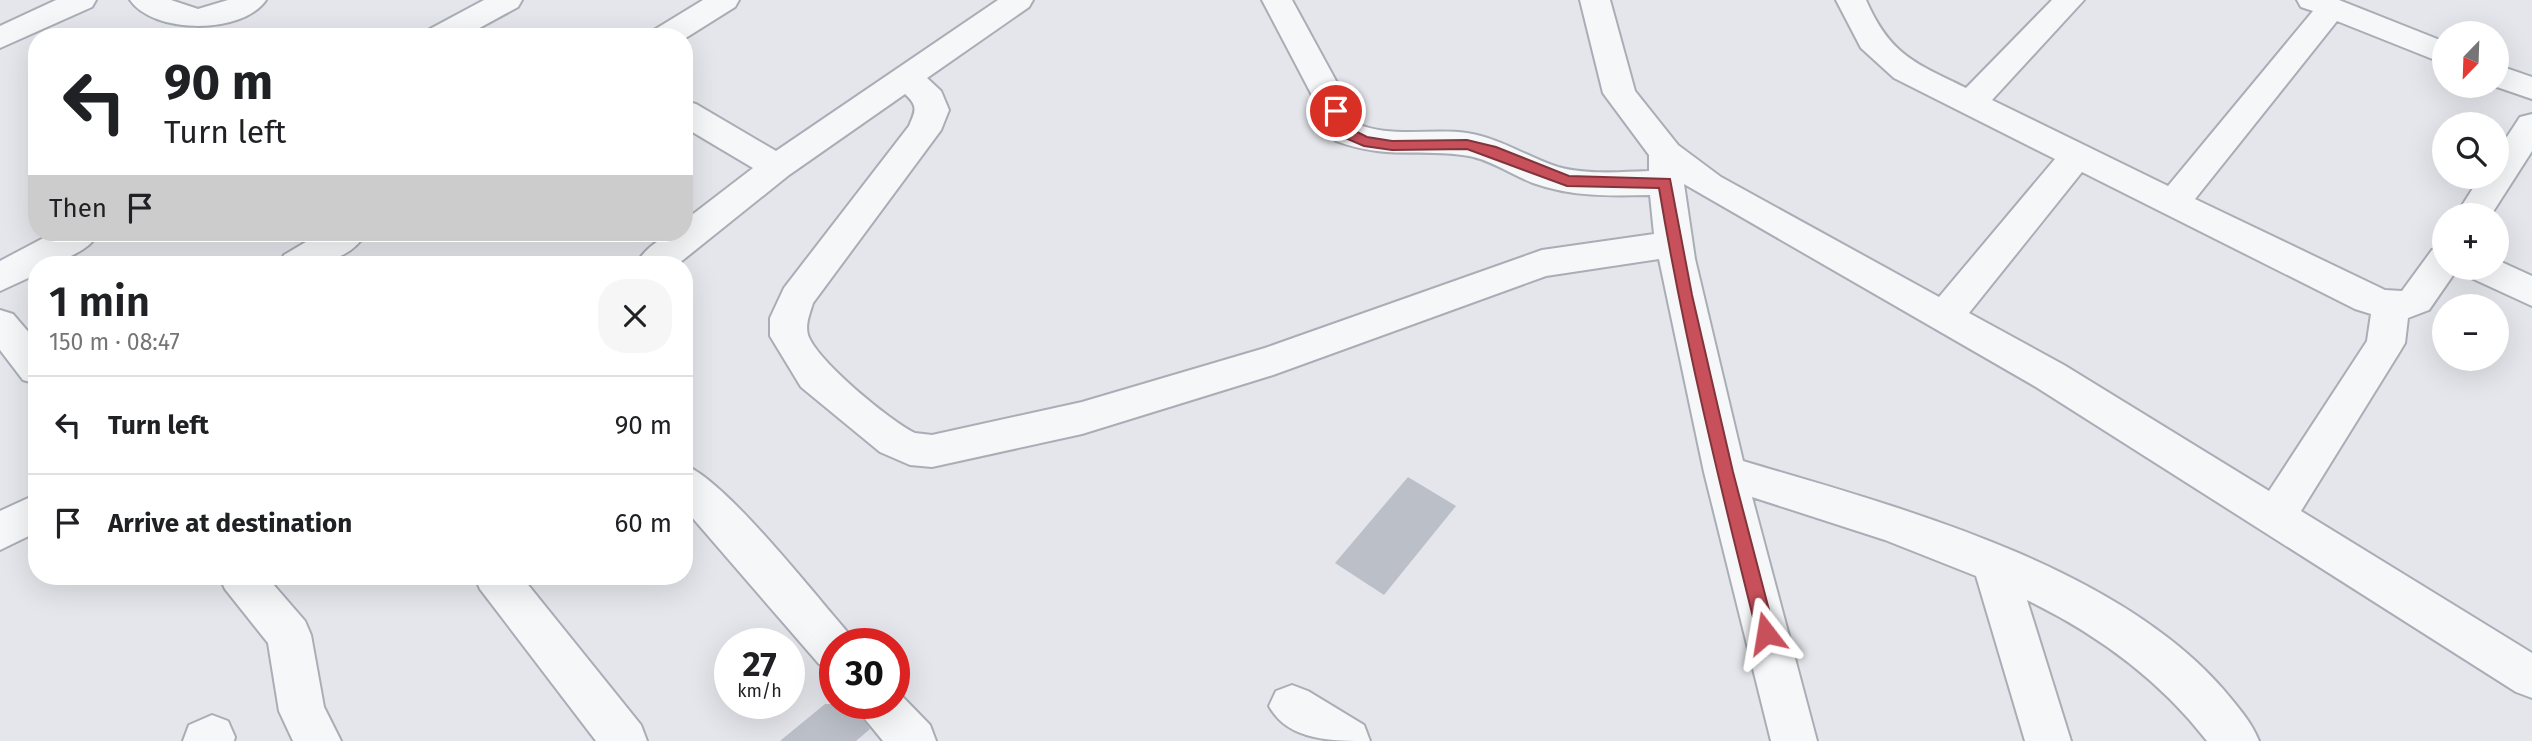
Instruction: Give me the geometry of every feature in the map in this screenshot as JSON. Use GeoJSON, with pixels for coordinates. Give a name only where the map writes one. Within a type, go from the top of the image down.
{"type":"FeatureCollection","features":[{"type":"Feature","properties":{"kind":"street"},"geometry":{"type":"LineString","coordinates":[[0,38],[81,0]]}},
{"type":"Feature","properties":{"kind":"street"},"geometry":{"type":"LineString","coordinates":[[145,0],[181,16],[200,20],[224,15],[251,0]]}},
{"type":"Feature","properties":{"kind":"street"},"geometry":{"type":"LineString","coordinates":[[456,28],[507,0]]}},
{"type":"Feature","properties":{"kind":"street"},"geometry":{"type":"LineString","coordinates":[[680,28],[724,0]]}},
{"type":"Feature","properties":{"kind":"street"},"geometry":{"type":"LineString","coordinates":[[693,233],[777,167],[1018,0]]}},
{"type":"Feature","properties":{"kind":"street"},"geometry":{"type":"LineString","coordinates":[[1278,0],[1348,134],[1364,141],[1392,145],[1467,145],[1491,150],[1567,181],[1666,168],[1709,185],[2050,376],[2530,671]]}},
{"type":"Feature","properties":{"kind":"street"},"geometry":{"type":"LineString","coordinates":[[1595,0],[1619,93],[1666,168],[1674,244],[1724,472],[1794,741]]}},
{"type":"Feature","properties":{"kind":"street"},"geometry":{"type":"LineString","coordinates":[[1852,0],[1864,32],[1877,50],[1905,71],[2172,204],[2391,307],[2406,307],[2416,301],[2432,278]]}},
{"type":"Feature","properties":{"kind":"street"},"geometry":{"type":"LineString","coordinates":[[1969,104],[2069,0]]}},
{"type":"Feature","properties":{"kind":"street"},"geometry":{"type":"LineString","coordinates":[[2172,204],[2322,4],[2432,49]]}},
{"type":"Feature","properties":{"kind":"street"},"geometry":{"type":"LineString","coordinates":[[906,77],[930,99],[933,110],[924,130],[797,298],[789,336],[815,376],[894,441],[911,449],[932,451],[1082,418],[1273,360],[1542,263],[1674,244]]}},
{"type":"Feature","properties":{"kind":"street"},"geometry":{"type":"LineString","coordinates":[[2510,80],[2532,89]]}},
{"type":"Feature","properties":{"kind":"street"},"geometry":{"type":"LineString","coordinates":[[693,117],[777,167]]}},
{"type":"Feature","properties":{"kind":"street"},"geometry":{"type":"LineString","coordinates":[[2481,203],[2532,125]]}},
{"type":"Feature","properties":{"kind":"street"},"geometry":{"type":"LineString","coordinates":[[1944,317],[2076,157]]}},
{"type":"Feature","properties":{"kind":"street"},"geometry":{"type":"LineString","coordinates":[[40,256],[65,242]]}},
{"type":"Feature","properties":{"kind":"street"},"geometry":{"type":"LineString","coordinates":[[310,256],[333,242]]}},
{"type":"Feature","properties":{"kind":"street"},"geometry":{"type":"LineString","coordinates":[[664,256],[682,242]]}},
{"type":"Feature","properties":{"kind":"street"},"geometry":{"type":"LineString","coordinates":[[0,278],[28,262]]}},
{"type":"Feature","properties":{"kind":"street"},"geometry":{"type":"LineString","coordinates":[[2507,280],[2532,292]]}},
{"type":"Feature","properties":{"kind":"street"},"geometry":{"type":"LineString","coordinates":[[2276,516],[2386,343],[2391,307]]}},
{"type":"Feature","properties":{"kind":"street"},"geometry":{"type":"LineString","coordinates":[[0,324],[28,358]]}},
{"type":"Feature","properties":{"kind":"street"},"geometry":{"type":"LineString","coordinates":[[1724,472],[1909,531],[1994,564],[2102,618],[2158,657],[2199,695],[2236,741]]}},
{"type":"Feature","properties":{"kind":"street"},"geometry":{"type":"LineString","coordinates":[[693,490],[710,506],[819,632]]}},
{"type":"Feature","properties":{"kind":"street"},"geometry":{"type":"LineString","coordinates":[[0,532],[28,516]]}},
{"type":"Feature","properties":{"kind":"street"},"geometry":{"type":"LineString","coordinates":[[1994,564],[2048,741]]}},
{"type":"Feature","properties":{"kind":"street"},"geometry":{"type":"LineString","coordinates":[[252,585],[289,635],[302,711],[318,741]]}},
{"type":"Feature","properties":{"kind":"street"},"geometry":{"type":"LineString","coordinates":[[502,585],[624,741]]}},
{"type":"Feature","properties":{"kind":"street"},"geometry":{"type":"LineString","coordinates":[[1292,706],[1347,741]]}},
{"type":"Feature","properties":{"kind":"street"},"geometry":{"type":"LineString","coordinates":[[894,719],[914,741]]}},
{"type":"Feature","properties":{"kind":"building"},"geometry":{"type":"Polygon","coordinates":[[[1408,477],[1456,506],[1384,595],[1335,563],[1408,477]]]}},
{"type":"Feature","properties":{"kind":"building"},"geometry":{"type":"Polygon","coordinates":[[[819,709],[819,719],[864,719],[870,729],[856,741],[780,741],[819,709]]]}},
{"type":"Feature","properties":{"kind":"route"},"geometry":{"type":"LineString","coordinates":[[1336,111],[1348,134],[1364,141],[1392,145],[1467,145],[1491,150],[1546,175],[1567,181],[1665,183],[1674,244],[1724,472],[1766,633]]}}]}
